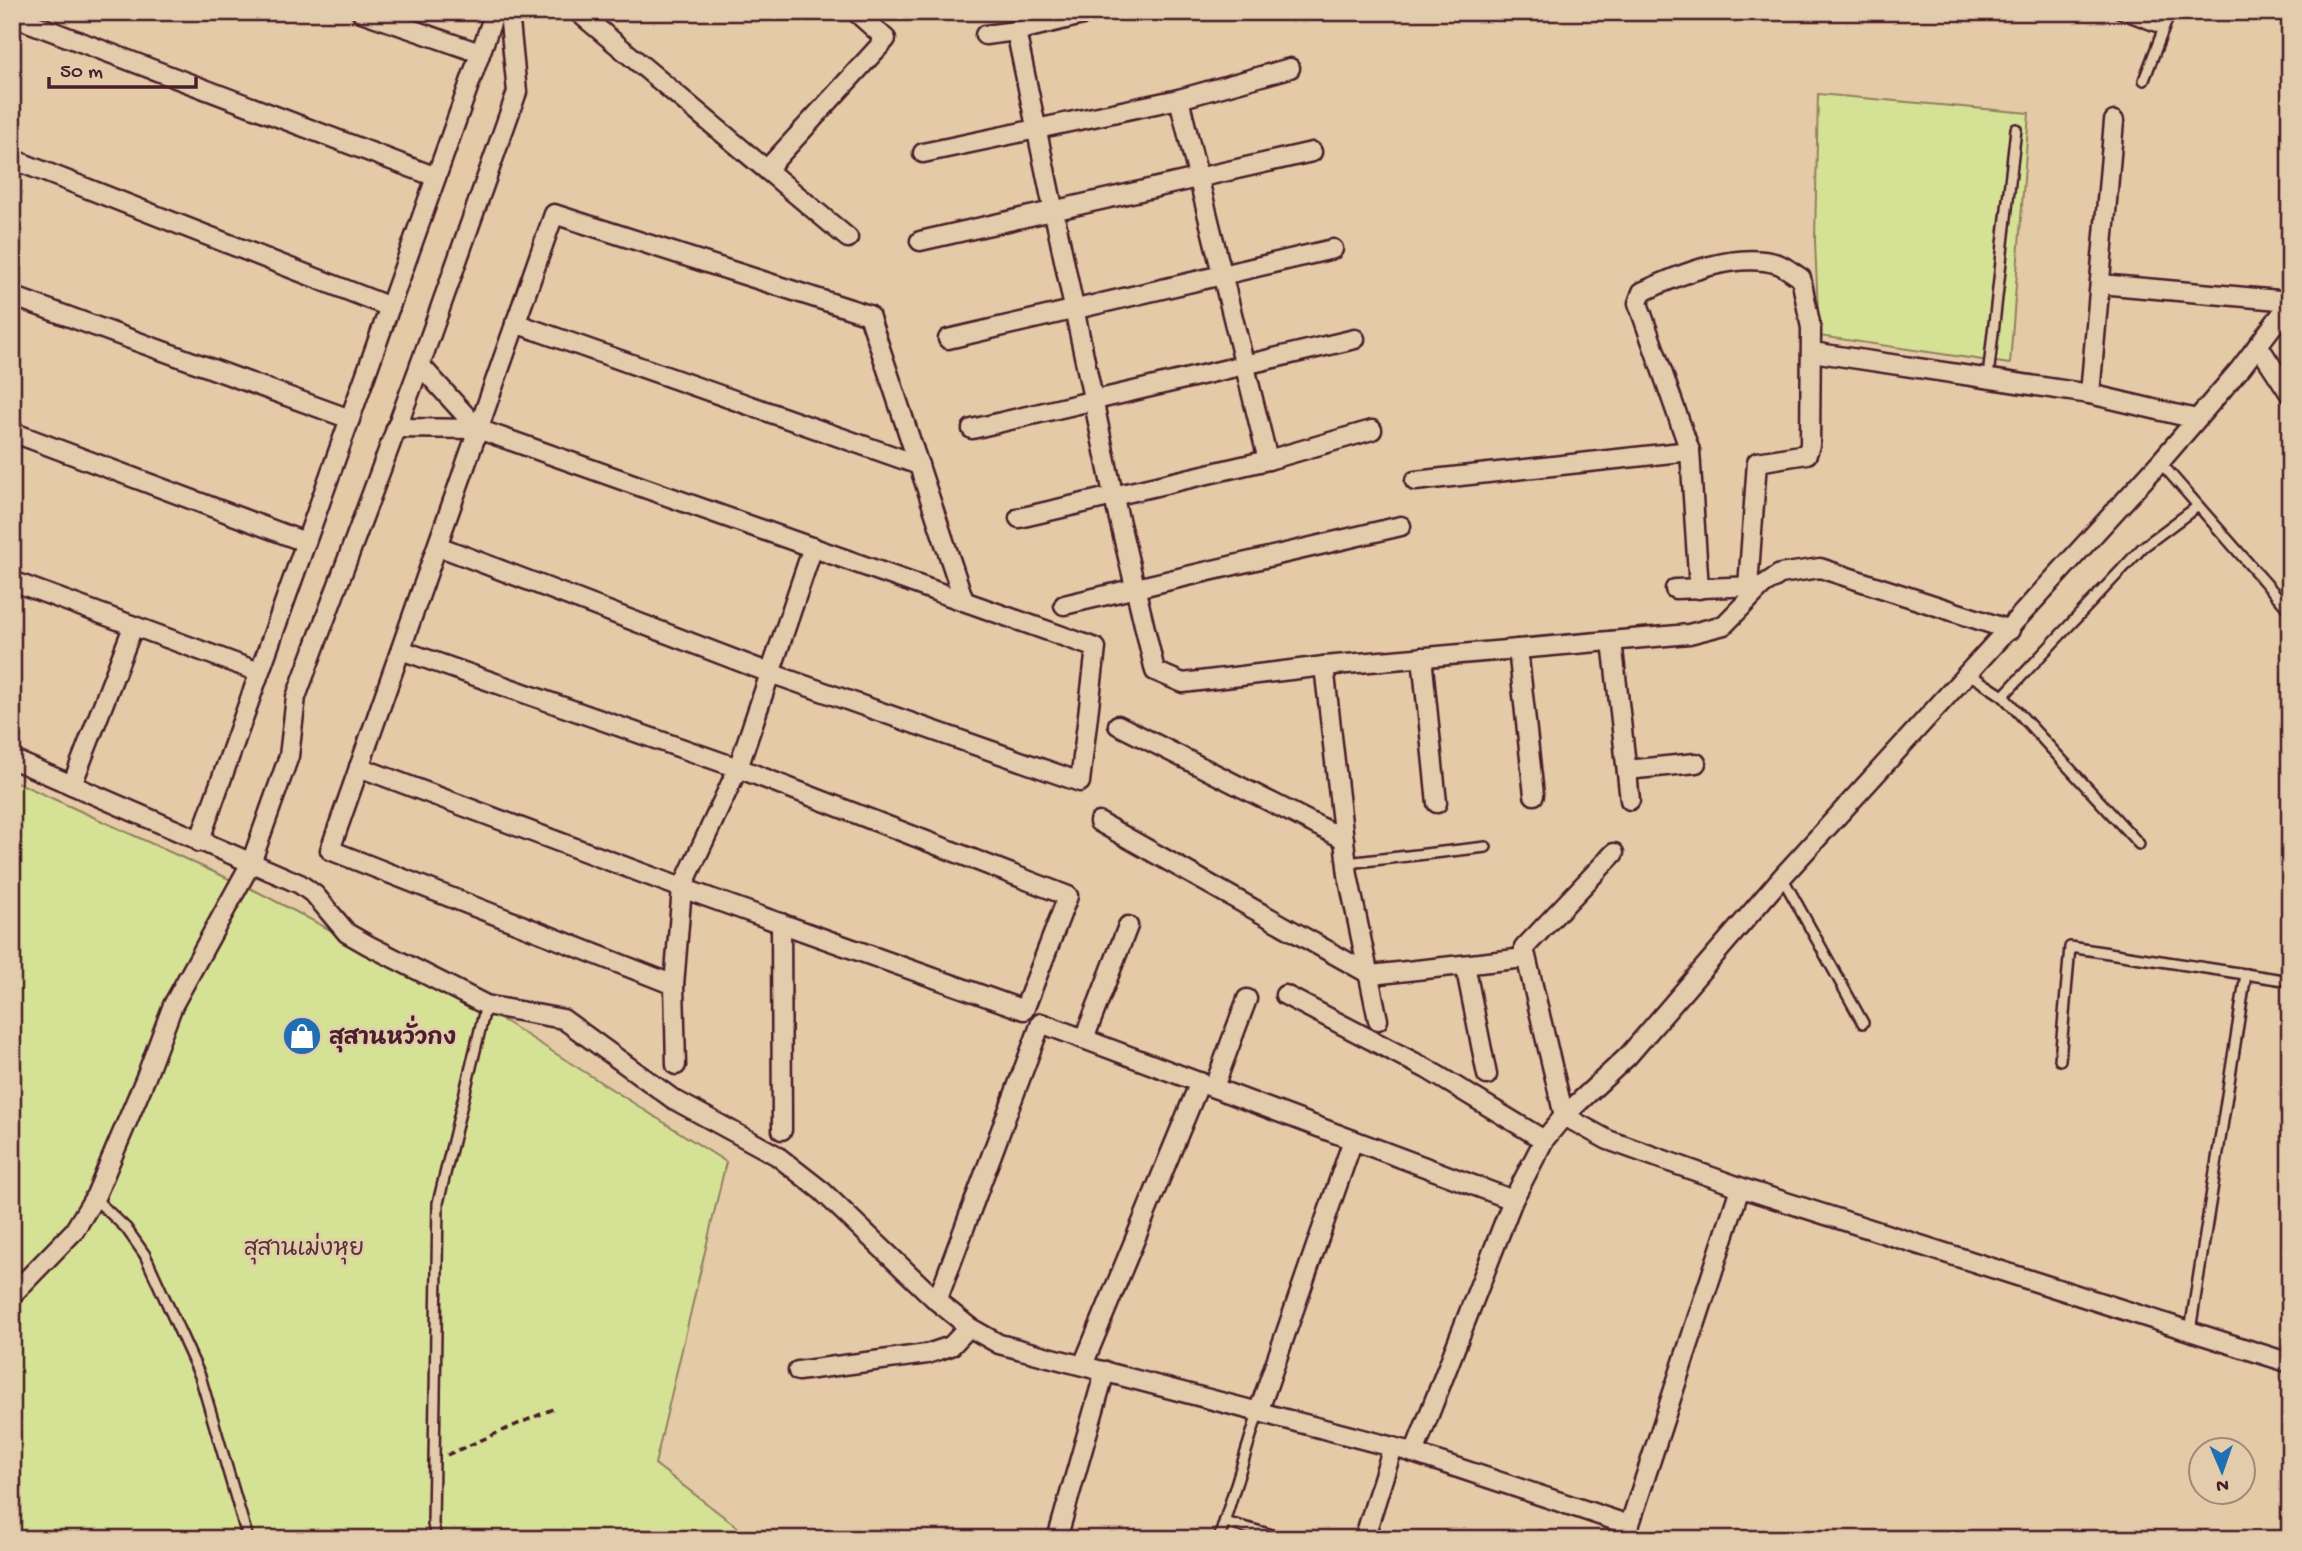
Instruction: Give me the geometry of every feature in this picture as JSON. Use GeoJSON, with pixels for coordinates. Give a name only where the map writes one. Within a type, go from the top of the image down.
{"type":"FeatureCollection","features":[{"type":"Feature","properties":{"kind":"street"},"geometry":{"type":"LineString","coordinates":[[361,12],[480,53]]}},
{"type":"Feature","properties":{"kind":"street"},"geometry":{"type":"LineString","coordinates":[[198,842],[495,12]]}},
{"type":"Feature","properties":{"kind":"street"},"geometry":{"type":"LineString","coordinates":[[12,1295],[74,1231],[94,1198],[146,1077],[173,1004],[251,863],[289,756],[296,697],[420,365],[517,92],[509,12]]}},
{"type":"Feature","properties":{"kind":"street"},"geometry":{"type":"LineString","coordinates":[[578,12],[848,238]]}},
{"type":"Feature","properties":{"kind":"street"},"geometry":{"type":"LineString","coordinates":[[767,169],[886,39],[856,12]]}},
{"type":"Feature","properties":{"kind":"street"},"geometry":{"type":"LineString","coordinates":[[985,35],[1016,31],[1095,12]]}},
{"type":"Feature","properties":{"kind":"street"},"geometry":{"type":"LineString","coordinates":[[12,16],[436,177]]}},
{"type":"Feature","properties":{"kind":"street"},"geometry":{"type":"LineString","coordinates":[[1016,31],[1092,400],[1155,671],[1183,683],[1324,666],[1708,631],[1724,625],[1755,586],[1757,462],[1807,454],[1810,445],[1812,352],[1801,278],[1778,264],[1734,261],[1699,268],[1642,292],[1638,303],[1689,451],[1699,589]]}},
{"type":"Feature","properties":{"kind":"street"},"geometry":{"type":"LineString","coordinates":[[923,153],[1179,99],[1290,68]]}},
{"type":"Feature","properties":{"kind":"street"},"geometry":{"type":"LineString","coordinates":[[1179,99],[1268,460]]}},
{"type":"Feature","properties":{"kind":"street"},"geometry":{"type":"LineString","coordinates":[[2090,394],[2114,121]]}},
{"type":"Feature","properties":{"kind":"street"},"geometry":{"type":"LineString","coordinates":[[920,242],[1312,152]]}},
{"type":"Feature","properties":{"kind":"street"},"geometry":{"type":"LineString","coordinates":[[12,159],[390,307]]}},
{"type":"Feature","properties":{"kind":"street"},"geometry":{"type":"LineString","coordinates":[[674,985],[330,850],[554,214],[869,315],[964,601]]}},
{"type":"Feature","properties":{"kind":"street"},"geometry":{"type":"LineString","coordinates":[[948,339],[1332,249]]}},
{"type":"Feature","properties":{"kind":"street"},"geometry":{"type":"LineString","coordinates":[[2100,284],[2290,302]]}},
{"type":"Feature","properties":{"kind":"street"},"geometry":{"type":"LineString","coordinates":[[12,296],[350,419]]}},
{"type":"Feature","properties":{"kind":"street"},"geometry":{"type":"LineString","coordinates":[[1414,1453],[1513,1200],[1544,1140],[1564,1116],[1629,1056],[1782,877],[2010,630],[2160,462],[2259,345],[2290,302]]}},
{"type":"Feature","properties":{"kind":"street"},"geometry":{"type":"LineString","coordinates":[[515,323],[919,465]]}},
{"type":"Feature","properties":{"kind":"street"},"geometry":{"type":"LineString","coordinates":[[972,429],[1355,339]]}},
{"type":"Feature","properties":{"kind":"street"},"geometry":{"type":"LineString","coordinates":[[2259,345],[2290,394]]}},
{"type":"Feature","properties":{"kind":"street"},"geometry":{"type":"LineString","coordinates":[[1812,352],[2090,394],[2196,419]]}},
{"type":"Feature","properties":{"kind":"street"},"geometry":{"type":"LineString","coordinates":[[420,365],[478,429]]}},
{"type":"Feature","properties":{"kind":"street"},"geometry":{"type":"LineString","coordinates":[[396,428],[478,429],[1097,648],[1080,782],[770,673],[438,545]]}},
{"type":"Feature","properties":{"kind":"street"},"geometry":{"type":"LineString","coordinates":[[1019,518],[1268,460],[1372,430]]}},
{"type":"Feature","properties":{"kind":"street"},"geometry":{"type":"LineString","coordinates":[[12,432],[305,542]]}},
{"type":"Feature","properties":{"kind":"street"},"geometry":{"type":"LineString","coordinates":[[1415,481],[1689,451]]}},
{"type":"Feature","properties":{"kind":"street"},"geometry":{"type":"LineString","coordinates":[[1064,605],[1401,526]]}},
{"type":"Feature","properties":{"kind":"street"},"geometry":{"type":"LineString","coordinates":[[676,1065],[674,985],[682,888],[738,768],[813,547]]}},
{"type":"Feature","properties":{"kind":"street"},"geometry":{"type":"LineString","coordinates":[[1675,589],[1755,586],[1780,574],[1820,568],[2010,630]]}},
{"type":"Feature","properties":{"kind":"street"},"geometry":{"type":"LineString","coordinates":[[12,581],[259,672]]}},
{"type":"Feature","properties":{"kind":"street"},"geometry":{"type":"LineString","coordinates":[[72,785],[134,627]]}},
{"type":"Feature","properties":{"kind":"street"},"geometry":{"type":"LineString","coordinates":[[1612,641],[1630,800]]}},
{"type":"Feature","properties":{"kind":"street"},"geometry":{"type":"LineString","coordinates":[[1518,649],[1534,795]]}},
{"type":"Feature","properties":{"kind":"street"},"geometry":{"type":"LineString","coordinates":[[359,767],[682,888],[1024,1010],[1068,896],[738,768],[401,650]]}},
{"type":"Feature","properties":{"kind":"street"},"geometry":{"type":"LineString","coordinates":[[1422,657],[1437,803]]}},
{"type":"Feature","properties":{"kind":"street"},"geometry":{"type":"LineString","coordinates":[[1324,666],[1343,839],[1378,1020]]}},
{"type":"Feature","properties":{"kind":"street"},"geometry":{"type":"LineString","coordinates":[[1118,725],[1343,839]]}},
{"type":"Feature","properties":{"kind":"street"},"geometry":{"type":"LineString","coordinates":[[12,759],[300,884],[315,895],[347,933],[486,1005],[563,1019],[673,1099],[776,1155],[822,1191],[937,1301],[969,1327],[999,1344],[1259,1410],[1414,1453],[1627,1532],[1740,1188]]}},
{"type":"Feature","properties":{"kind":"street"},"geometry":{"type":"LineString","coordinates":[[1627,770],[1696,763]]}},
{"type":"Feature","properties":{"kind":"street"},"geometry":{"type":"LineString","coordinates":[[1099,822],[1371,975],[1525,958]]}},
{"type":"Feature","properties":{"kind":"street"},"geometry":{"type":"LineString","coordinates":[[1614,853],[1524,948],[1564,1116],[1608,1140],[1740,1188],[2290,1363]]}},
{"type":"Feature","properties":{"kind":"street"},"geometry":{"type":"LineString","coordinates":[[781,923],[782,1130]]}},
{"type":"Feature","properties":{"kind":"street"},"geometry":{"type":"LineString","coordinates":[[1084,1039],[1128,926]]}},
{"type":"Feature","properties":{"kind":"street"},"geometry":{"type":"LineString","coordinates":[[1465,965],[1487,1075]]}},
{"type":"Feature","properties":{"kind":"street"},"geometry":{"type":"LineString","coordinates":[[1285,995],[1427,1069],[1544,1140]]}},
{"type":"Feature","properties":{"kind":"street"},"geometry":{"type":"LineString","coordinates":[[1083,1365],[1247,999]]}},
{"type":"Feature","properties":{"kind":"street"},"geometry":{"type":"LineString","coordinates":[[937,1301],[1041,1023],[1513,1200]]}},
{"type":"Feature","properties":{"kind":"street"},"geometry":{"type":"LineString","coordinates":[[1259,1410],[1353,1140]]}},
{"type":"Feature","properties":{"kind":"street"},"geometry":{"type":"LineString","coordinates":[[798,1371],[927,1354],[951,1346],[969,1327]]}},
{"type":"Feature","properties":{"kind":"street"},"geometry":{"type":"LineString","coordinates":[[1057,1539],[1105,1371]]}},
{"type":"Feature","properties":{"kind":"street"},"geometry":{"type":"LineString","coordinates":[[1364,1539],[1393,1447]]}},
{"type":"Feature","properties":{"kind":"lane"},"geometry":{"type":"LineString","coordinates":[[2118,12],[2163,29]]}},
{"type":"Feature","properties":{"kind":"lane"},"geometry":{"type":"LineString","coordinates":[[2144,80],[2170,12]]}},
{"type":"Feature","properties":{"kind":"lane"},"geometry":{"type":"LineString","coordinates":[[1988,377],[2016,129]]}},
{"type":"Feature","properties":{"kind":"lane"},"geometry":{"type":"LineString","coordinates":[[2160,462],[2290,611]]}},
{"type":"Feature","properties":{"kind":"lane"},"geometry":{"type":"LineString","coordinates":[[2003,696],[2143,547],[2198,506]]}},
{"type":"Feature","properties":{"kind":"lane"},"geometry":{"type":"LineString","coordinates":[[1969,674],[2003,696],[2139,844]]}},
{"type":"Feature","properties":{"kind":"lane"},"geometry":{"type":"LineString","coordinates":[[1347,863],[1486,847]]}},
{"type":"Feature","properties":{"kind":"lane"},"geometry":{"type":"LineString","coordinates":[[1782,877],[1863,1023]]}},
{"type":"Feature","properties":{"kind":"lane"},"geometry":{"type":"LineString","coordinates":[[2060,1060],[2070,947],[2290,981]]}},
{"type":"Feature","properties":{"kind":"lane"},"geometry":{"type":"LineString","coordinates":[[2190,1331],[2246,974]]}},
{"type":"Feature","properties":{"kind":"lane"},"geometry":{"type":"LineString","coordinates":[[436,1539],[433,1524],[433,1457],[438,1203],[486,1005]]}},
{"type":"Feature","properties":{"kind":"lane"},"geometry":{"type":"LineString","coordinates":[[94,1198],[126,1228],[145,1255],[200,1376],[248,1539]]}},
{"type":"Feature","properties":{"kind":"lane"},"geometry":{"type":"LineString","coordinates":[[1219,1539],[1259,1410]]}},
{"type":"Feature","properties":{"kind":"lane"},"geometry":{"type":"LineString","coordinates":[[1224,1522],[1287,1539]]}},
{"type":"Feature","properties":{"kind":"path"},"geometry":{"type":"LineString","coordinates":[[433,1457],[452,1455],[557,1407]]}},
{"type":"Feature","properties":{"kind":"green space"},"geometry":{"type":"Polygon","coordinates":[[[1818,94],[2029,113],[2010,364],[1819,336],[1815,241],[1818,94]]]}},
{"type":"Feature","properties":{"kind":"green space","name":"สุสานเม่งหุย"},"geometry":{"type":"Polygon","coordinates":[[[12,780],[260,893],[506,1022],[726,1162],[655,1464],[753,1539],[12,1539],[12,780]]]}},
{"type":"Feature","properties":{"kind":"place","name":"สุสานหวั่วกง"},"geometry":{"type":"Point","coordinates":[302,1036]}}]}
